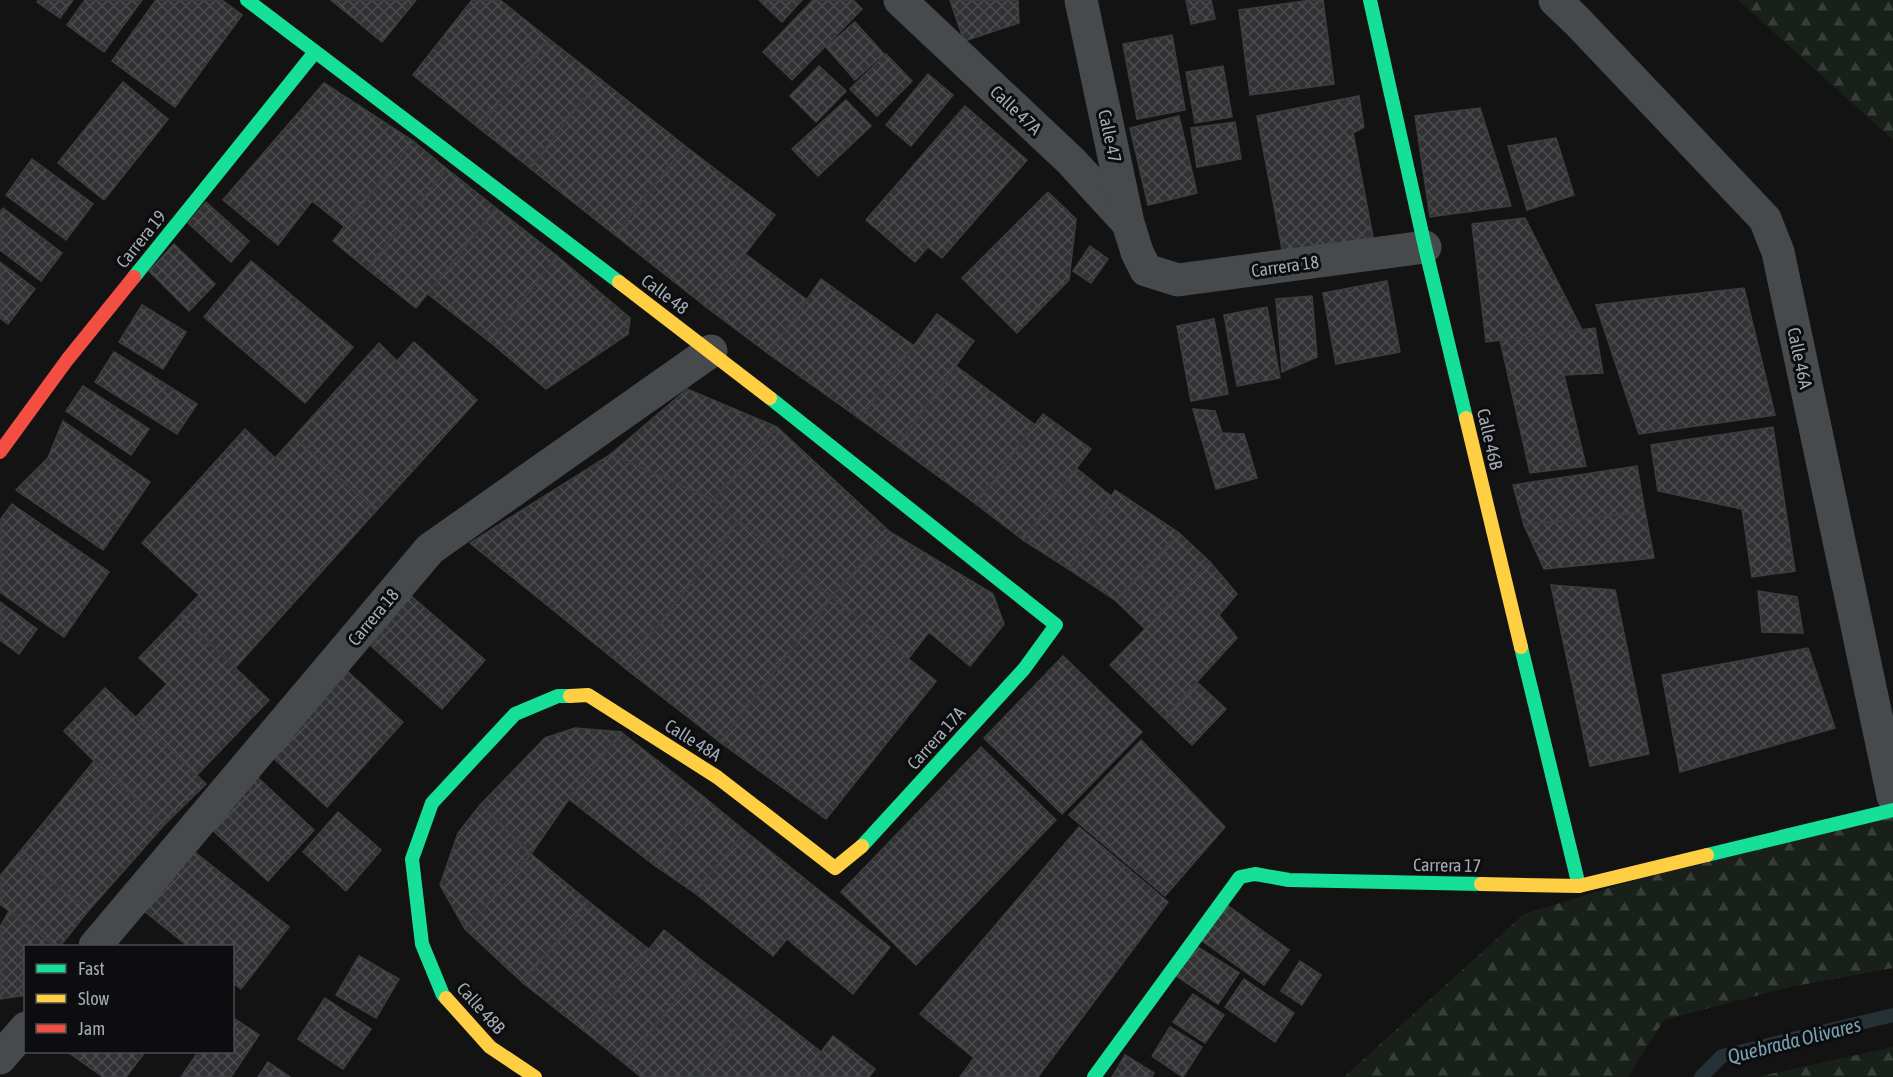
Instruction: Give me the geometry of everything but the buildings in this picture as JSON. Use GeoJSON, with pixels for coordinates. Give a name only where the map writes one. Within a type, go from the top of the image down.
{"type":"FeatureCollection","features":[{"type":"Feature","properties":{"kind":"street","name":"Calle 48"},"geometry":{"type":"LineString","coordinates":[[247,0],[711,351],[1056,625]]}},
{"type":"Feature","properties":{"kind":"street","name":"Calle 47A"},"geometry":{"type":"LineString","coordinates":[[900,0],[1071,161],[1128,224]]}},
{"type":"Feature","properties":{"kind":"street","name":"Calle 47"},"geometry":{"type":"LineString","coordinates":[[1081,0],[1128,224],[1137,252],[1146,270]]}},
{"type":"Feature","properties":{"kind":"street","name":"Calle 46B"},"geometry":{"type":"LineString","coordinates":[[1370,0],[1425,247],[1579,886]]}},
{"type":"Feature","properties":{"kind":"street","name":"Calle 46A"},"geometry":{"type":"LineString","coordinates":[[1555,0],[1764,219],[1778,252],[1893,796]]}},
{"type":"Feature","properties":{"kind":"street","name":"Carrera 19"},"geometry":{"type":"LineString","coordinates":[[0,452],[67,360],[315,52]]}},
{"type":"Feature","properties":{"kind":"street","name":"Carrera 18"},"geometry":{"type":"LineString","coordinates":[[1146,270],[1178,280],[1425,247]]}},
{"type":"Feature","properties":{"kind":"street","name":"Carrera 18"},"geometry":{"type":"LineString","coordinates":[[96,945],[430,549],[711,351]]}},
{"type":"Feature","properties":{"kind":"street","name":"Carrera 17A"},"geometry":{"type":"LineString","coordinates":[[835,868],[865,844],[1024,669],[1056,625]]}},
{"type":"Feature","properties":{"kind":"street","name":"Calle 48A"},"geometry":{"type":"LineString","coordinates":[[422,944],[412,859],[432,803],[515,714],[558,696],[588,695],[717,777],[835,868]]}},
{"type":"Feature","properties":{"kind":"street","name":"Carrera 17"},"geometry":{"type":"LineString","coordinates":[[1094,1077],[1240,877],[1255,874],[1289,880],[1579,886],[1893,810]]}},
{"type":"Feature","properties":{"kind":"street","name":"Calle 48B"},"geometry":{"type":"LineString","coordinates":[[422,944],[443,994],[490,1047],[535,1077]]}},
{"type":"Feature","properties":{"kind":"street"},"geometry":{"type":"LineString","coordinates":[[0,1058],[24,1030]]}},
{"type":"Feature","properties":{"kind":"street"},"geometry":{"type":"LineString","coordinates":[[0,1066],[21,1077]]}},
{"type":"Feature","properties":{"kind":"green space"},"geometry":{"type":"Polygon","coordinates":[[[1738,0],[1893,0],[1893,140],[1738,0]]]}},
{"type":"Feature","properties":{"kind":"green space"},"geometry":{"type":"Polygon","coordinates":[[[1893,816],[1893,968],[1790,987],[1664,1020],[1628,1077],[1344,1077],[1524,914],[1628,882],[1893,816]]]}},
{"type":"Feature","properties":{"kind":"green space"},"geometry":{"type":"Polygon","coordinates":[[[1893,1047],[1893,1077],[1759,1077],[1761,1076],[1893,1047]]]}},
{"type":"Feature","properties":{"kind":"waterway","name":"Quebrada Olivares"},"geometry":{"type":"LineString","coordinates":[[1701,1077],[1722,1056],[1893,1015]]}},
{"type":"Feature","properties":{"kind":"traffic: fast"},"geometry":{"type":"LineString","coordinates":[[247,0],[619,282]]}},
{"type":"Feature","properties":{"kind":"traffic: fast"},"geometry":{"type":"LineString","coordinates":[[1370,0],[1466,418]]}},
{"type":"Feature","properties":{"kind":"traffic: fast"},"geometry":{"type":"LineString","coordinates":[[134,277],[315,52]]}},
{"type":"Feature","properties":{"kind":"traffic: fast"},"geometry":{"type":"LineString","coordinates":[[770,398],[1056,625],[1024,669],[862,846]]}},
{"type":"Feature","properties":{"kind":"traffic: fast"},"geometry":{"type":"LineString","coordinates":[[1521,647],[1579,886]]}},
{"type":"Feature","properties":{"kind":"traffic: fast"},"geometry":{"type":"LineString","coordinates":[[446,998],[422,944],[412,859],[432,803],[515,714],[558,696],[570,696]]}},
{"type":"Feature","properties":{"kind":"traffic: fast"},"geometry":{"type":"LineString","coordinates":[[1707,855],[1893,810]]}},
{"type":"Feature","properties":{"kind":"traffic: fast"},"geometry":{"type":"LineString","coordinates":[[1094,1077],[1240,877],[1255,874],[1289,880],[1481,884]]}},
{"type":"Feature","properties":{"kind":"traffic: slow"},"geometry":{"type":"LineString","coordinates":[[619,282],[770,398]]}},
{"type":"Feature","properties":{"kind":"traffic: slow"},"geometry":{"type":"LineString","coordinates":[[1466,418],[1521,647]]}},
{"type":"Feature","properties":{"kind":"traffic: slow"},"geometry":{"type":"LineString","coordinates":[[570,696],[588,695],[717,777],[835,868],[862,846]]}},
{"type":"Feature","properties":{"kind":"traffic: slow"},"geometry":{"type":"LineString","coordinates":[[1481,884],[1579,886],[1707,855]]}},
{"type":"Feature","properties":{"kind":"traffic: slow"},"geometry":{"type":"LineString","coordinates":[[446,998],[490,1047],[535,1077]]}},
{"type":"Feature","properties":{"kind":"traffic: jam"},"geometry":{"type":"LineString","coordinates":[[0,452],[67,360],[134,277]]}}]}
